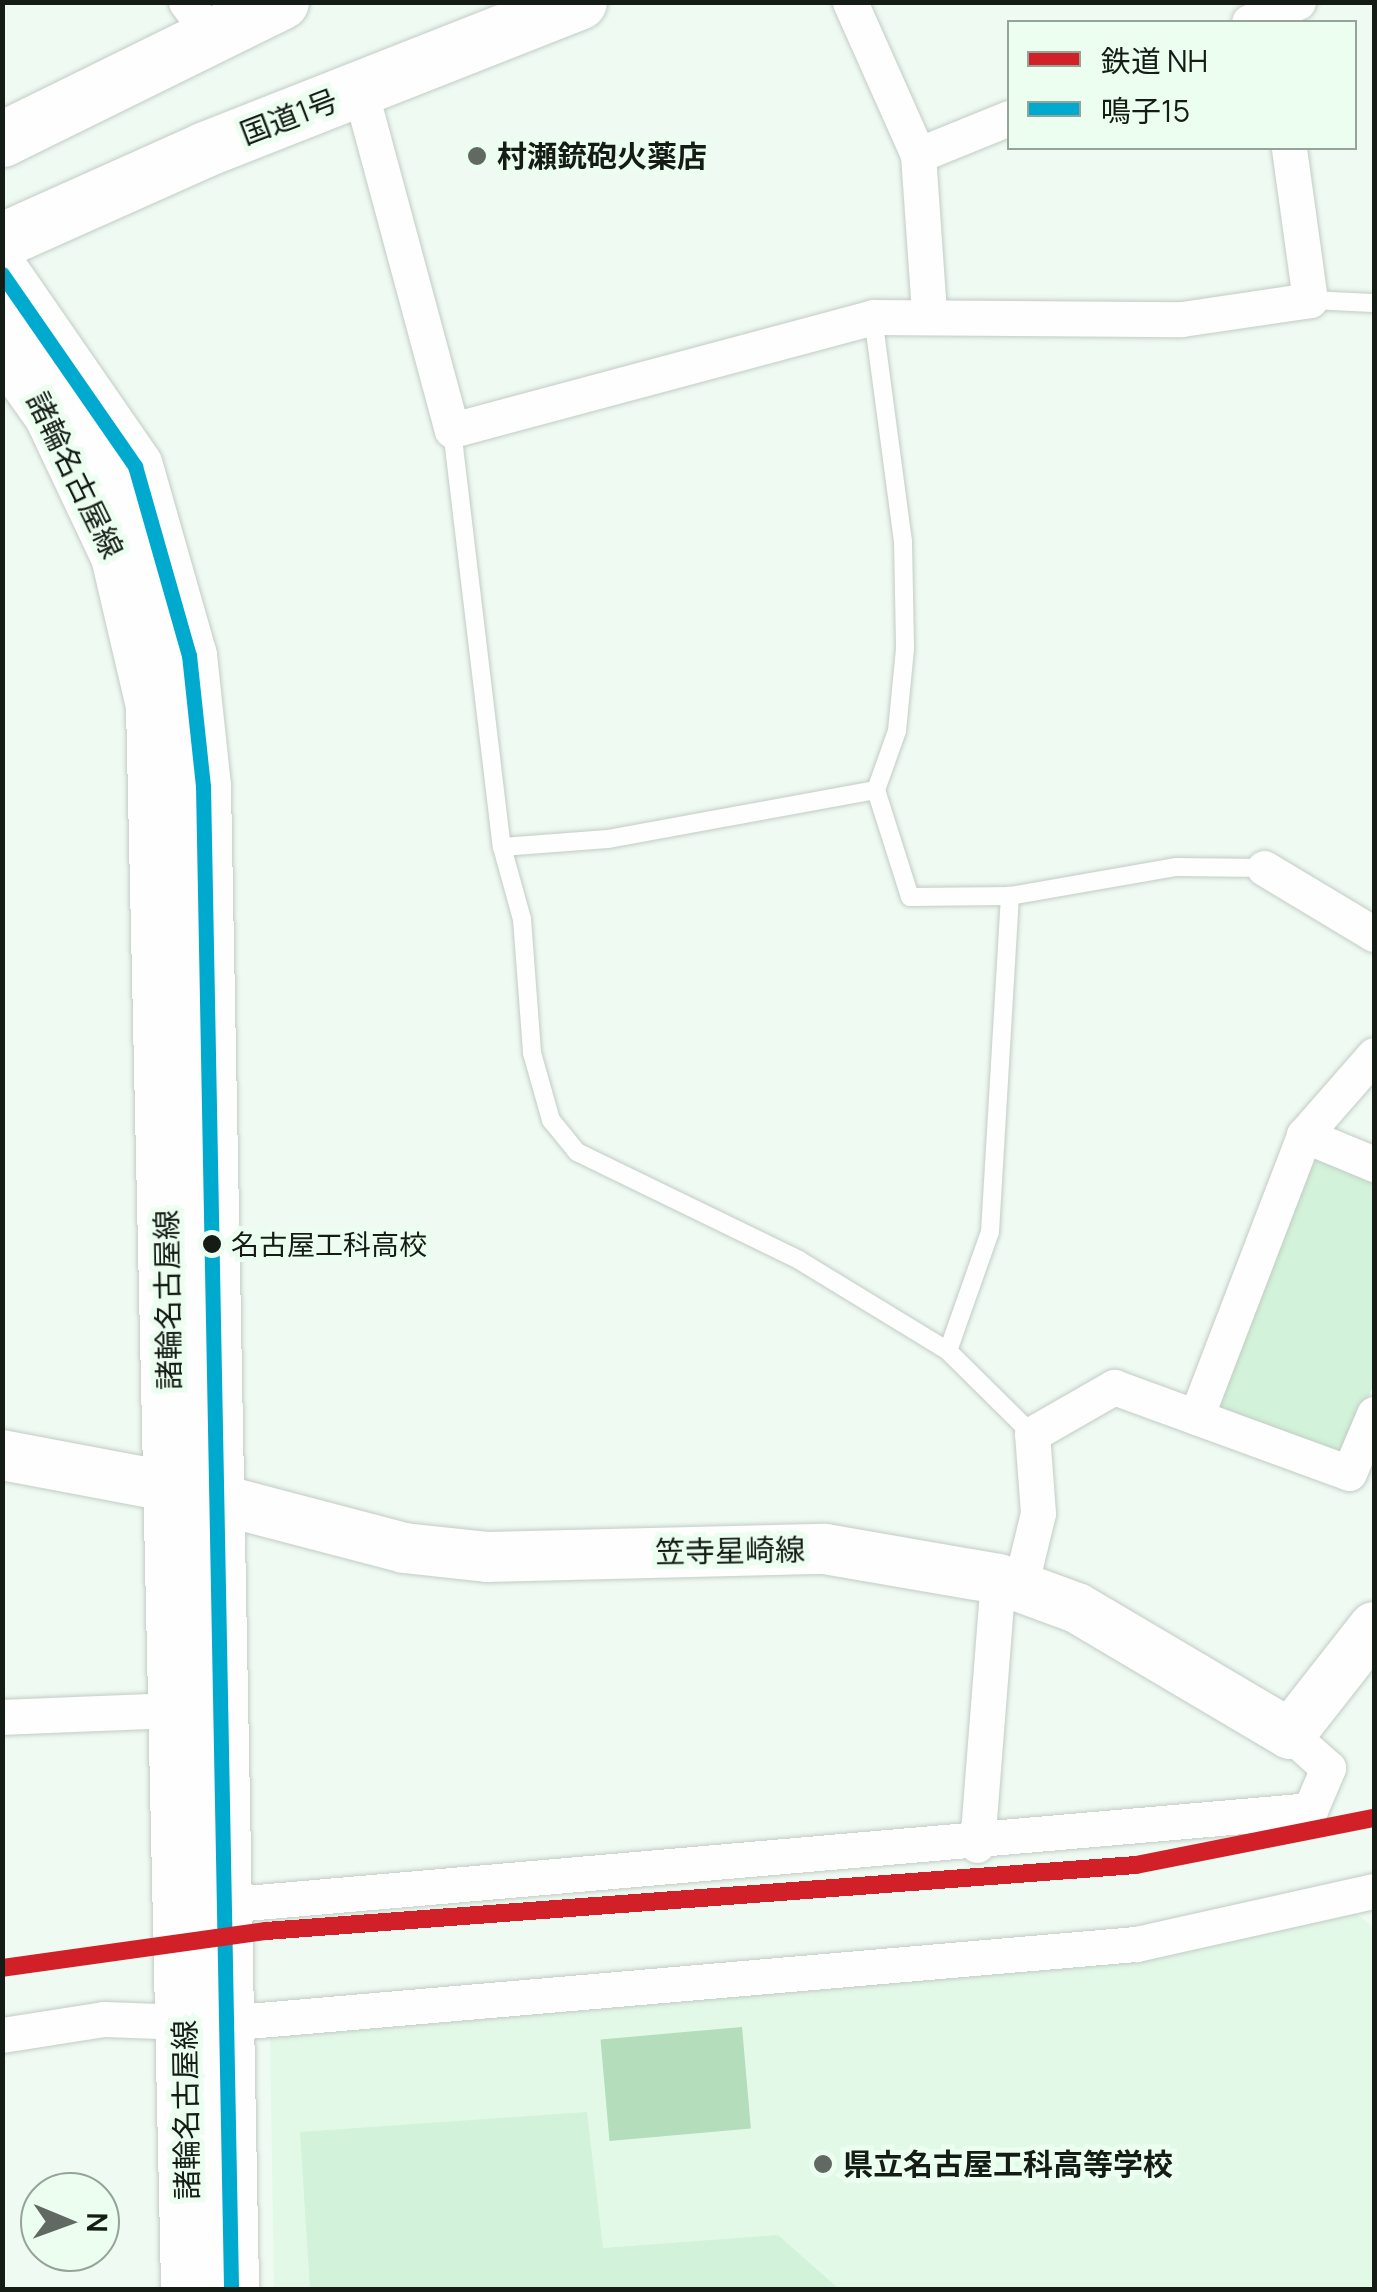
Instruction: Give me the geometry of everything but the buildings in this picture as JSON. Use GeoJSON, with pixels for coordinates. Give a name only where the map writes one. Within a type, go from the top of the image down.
{"type":"FeatureCollection","features":[{"type":"Feature","properties":{"kind":"main road"},"geometry":{"type":"LineString","coordinates":[[2,140],[198,17],[281,2]]}},
{"type":"Feature","properties":{"kind":"main road","name":"国道1号"},"geometry":{"type":"LineString","coordinates":[[2,240],[579,2]]}},
{"type":"Feature","properties":{"kind":"main road","name":"諸輪名古屋線"},"geometry":{"type":"LineString","coordinates":[[2,274],[134,466],[189,655],[203,786],[194,1493],[175,1710],[231,2290]]}},
{"type":"Feature","properties":{"kind":"main road","name":"諸輪名古屋線"},"geometry":{"type":"LineString","coordinates":[[2,345],[51,414],[118,556],[153,705],[194,1493],[223,1904],[206,2022],[188,2290]]}},
{"type":"Feature","properties":{"kind":"main road","name":"笠寺星崎線"},"geometry":{"type":"LineString","coordinates":[[2,1455],[194,1493],[404,1548],[487,1557],[826,1549],[1009,1583],[1138,1641],[1290,1734]]}},
{"type":"Feature","properties":{"kind":"main road"},"geometry":{"type":"LineString","coordinates":[[1290,1734],[1374,1627]]}},
{"type":"Feature","properties":{"kind":"street"},"geometry":{"type":"LineString","coordinates":[[850,2],[918,154],[928,312]]}},
{"type":"Feature","properties":{"kind":"street"},"geometry":{"type":"LineString","coordinates":[[360,90],[452,430],[873,316],[928,312],[1182,320],[1310,300],[1289,150]]}},
{"type":"Feature","properties":{"kind":"street"},"geometry":{"type":"LineString","coordinates":[[918,154],[1007,119]]}},
{"type":"Feature","properties":{"kind":"street"},"geometry":{"type":"LineString","coordinates":[[1264,868],[1374,934]]}},
{"type":"Feature","properties":{"kind":"street"},"geometry":{"type":"LineString","coordinates":[[1196,1417],[1304,1135],[1374,1056]]}},
{"type":"Feature","properties":{"kind":"street"},"geometry":{"type":"LineString","coordinates":[[1304,1135],[1374,1164]]}},
{"type":"Feature","properties":{"kind":"street"},"geometry":{"type":"LineString","coordinates":[[977,1845],[1009,1583],[1038,1513],[1032,1434],[1114,1387],[1349,1473],[1374,1414]]}},
{"type":"Feature","properties":{"kind":"street"},"geometry":{"type":"LineString","coordinates":[[2,1718],[175,1710]]}},
{"type":"Feature","properties":{"kind":"street"},"geometry":{"type":"LineString","coordinates":[[223,1904],[977,1845],[1310,1810],[1328,1768],[1290,1734]]}},
{"type":"Feature","properties":{"kind":"street"},"geometry":{"type":"LineString","coordinates":[[2,2035],[104,2018],[206,2022],[1136,1944],[1374,1891]]}},
{"type":"Feature","properties":{"kind":"lane"},"geometry":{"type":"LineString","coordinates":[[1310,300],[1374,303]]}},
{"type":"Feature","properties":{"kind":"lane"},"geometry":{"type":"LineString","coordinates":[[873,316],[903,542],[905,649],[897,732],[876,790],[910,897],[1010,896],[1158,869],[1264,868]]}},
{"type":"Feature","properties":{"kind":"lane"},"geometry":{"type":"LineString","coordinates":[[452,430],[502,847],[522,918],[532,1053],[551,1120],[576,1152],[798,1260],[948,1351],[1032,1434]]}},
{"type":"Feature","properties":{"kind":"lane"},"geometry":{"type":"LineString","coordinates":[[502,847],[608,839],[876,790]]}},
{"type":"Feature","properties":{"kind":"lane"},"geometry":{"type":"LineString","coordinates":[[948,1351],[990,1232],[1010,896]]}},
{"type":"Feature","properties":{"kind":"shaded area"},"geometry":{"type":"Polygon","coordinates":[[[1321,1154],[1374,1175],[1374,1384],[1346,1449],[1330,1454],[1219,1414],[1209,1401],[1304,1164],[1321,1154]]]}},
{"type":"Feature","properties":{"kind":"shaded area","name":"県立名古屋工科高等学校"},"geometry":{"type":"Polygon","coordinates":[[[1356,1913],[1374,1928],[1374,2289],[274,2289],[270,2038],[1137,1961],[1356,1913]]]}},
{"type":"Feature","properties":{"kind":"shaded area"},"geometry":{"type":"Polygon","coordinates":[[[742,2027],[751,2129],[609,2141],[601,2039],[742,2027]]]}},
{"type":"Feature","properties":{"kind":"shaded area"},"geometry":{"type":"Polygon","coordinates":[[[587,2112],[603,2248],[778,2235],[839,2289],[310,2289],[300,2132],[587,2112]]]}},
{"type":"Feature","properties":{"kind":"rail line","name":"NH"},"geometry":{"type":"LineString","coordinates":[[2,1968],[266,1931],[1136,1865],[1374,1818]]}},
{"type":"Feature","properties":{"kind":"transit line","name":"鳴子15"},"geometry":{"type":"LineString","coordinates":[[2,274],[135,466],[189,655],[203,786],[231,2290]]}},
{"type":"Feature","properties":{"kind":"place","name":"村瀬銃砲火薬店"},"geometry":{"type":"Point","coordinates":[477,156]}},
{"type":"Feature","properties":{"kind":"place","name":"名古屋工科高校"},"geometry":{"type":"Point","coordinates":[212,1244]}},
{"type":"Feature","properties":{"kind":"place","name":"県立名古屋工科高等学校"},"geometry":{"type":"Point","coordinates":[823,2164]}}]}
